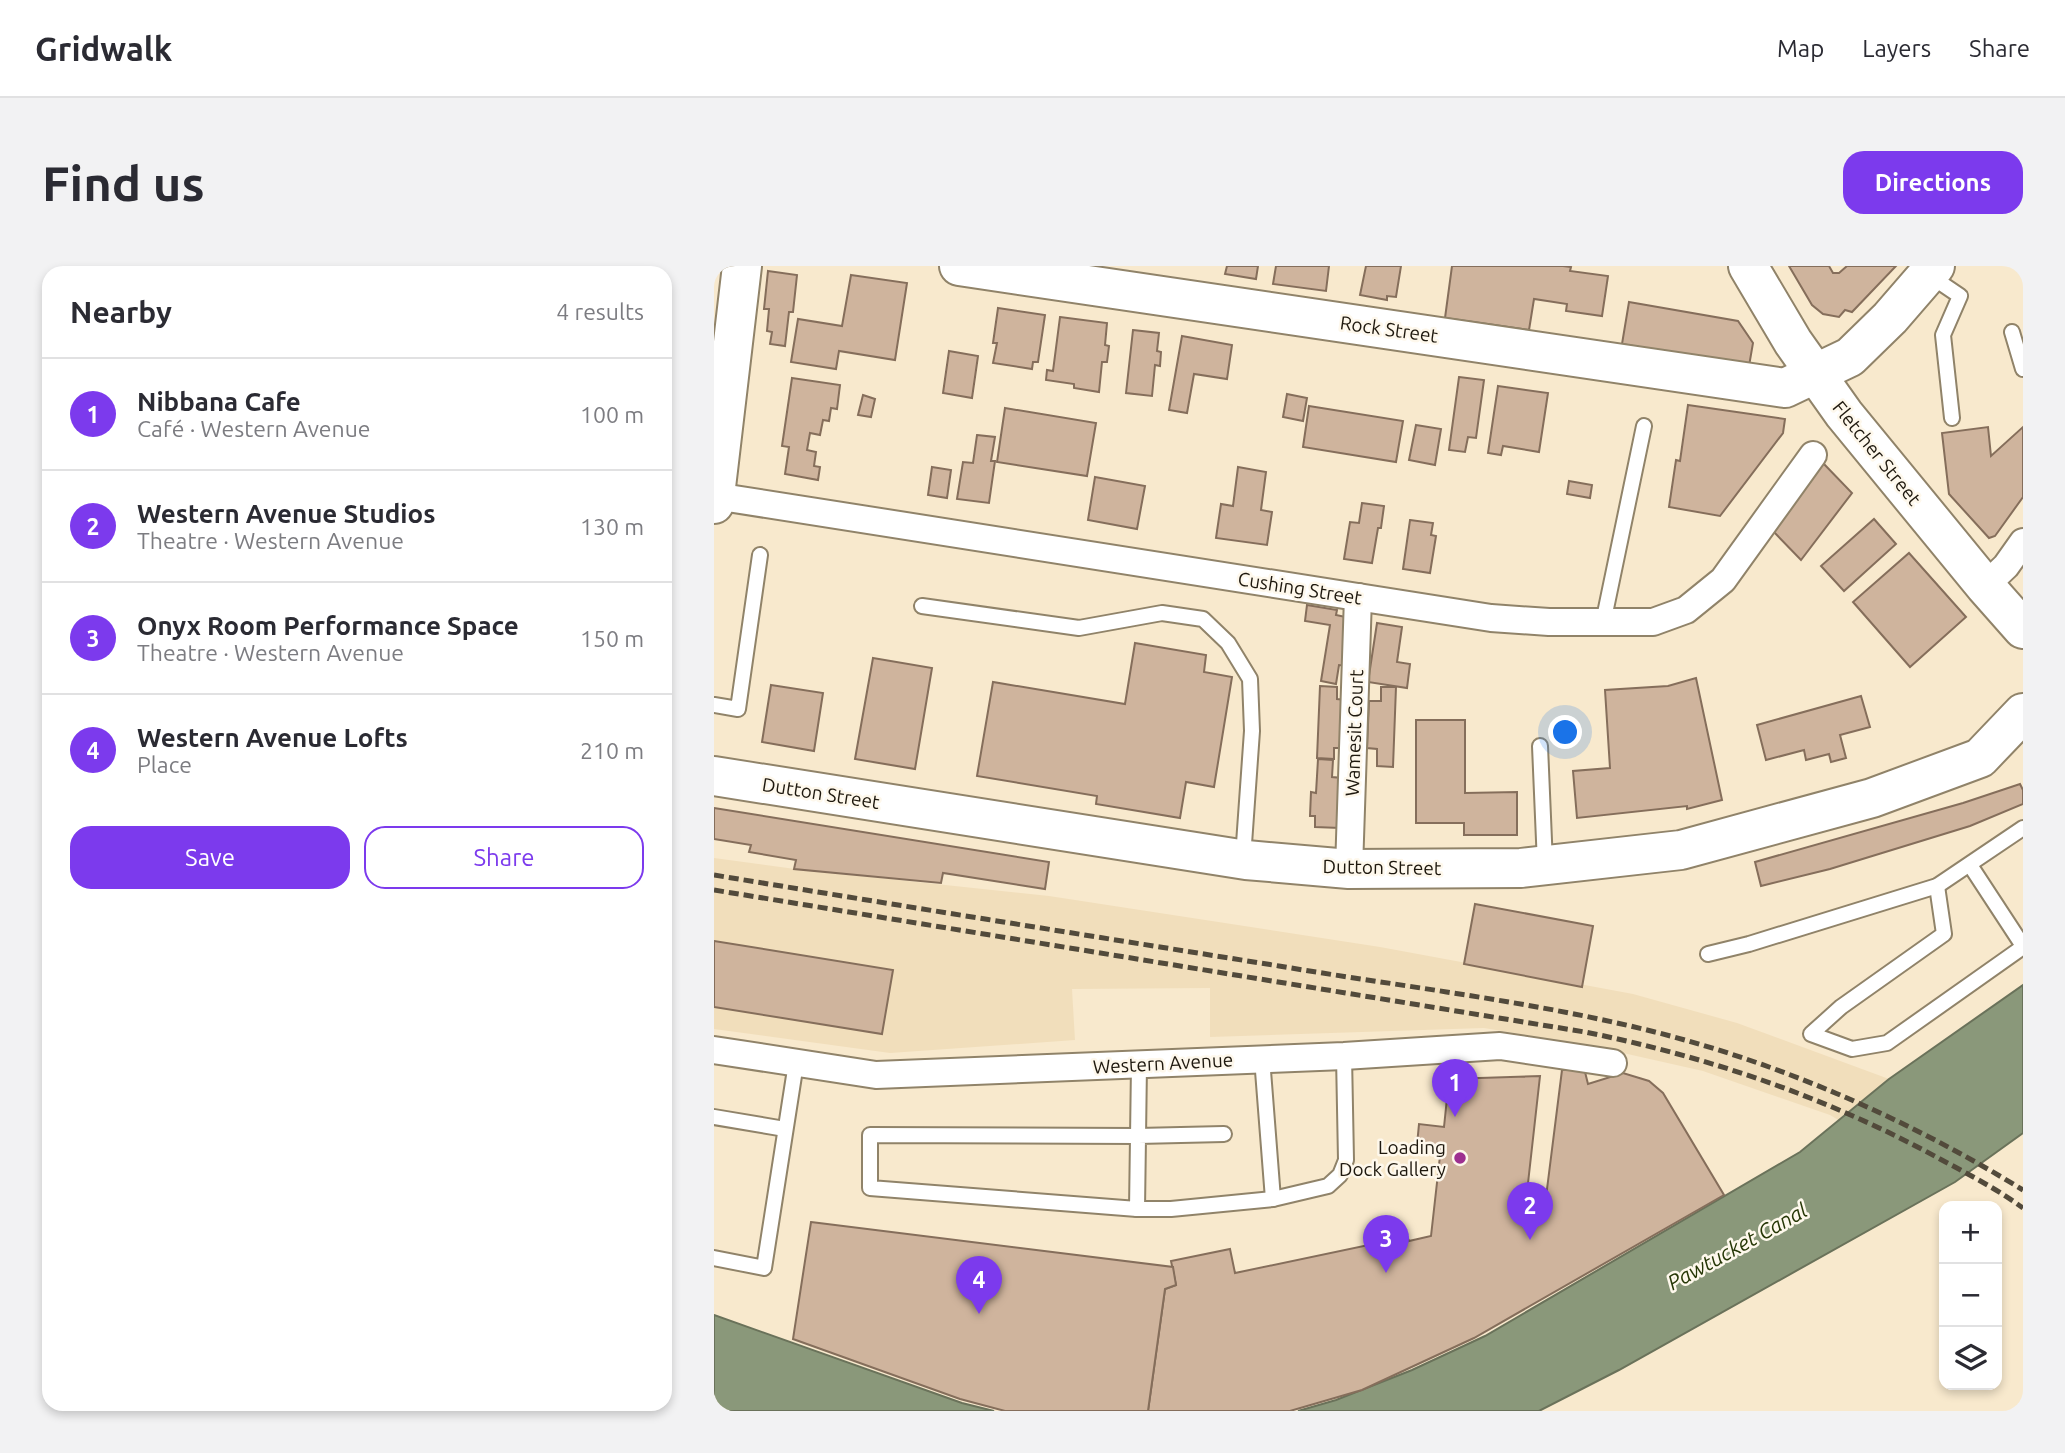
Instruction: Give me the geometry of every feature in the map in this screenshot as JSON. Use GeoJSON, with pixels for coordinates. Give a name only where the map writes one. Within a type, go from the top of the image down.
{"type":"FeatureCollection","features":[{"type":"Feature","properties":{"kind":"street"},"geometry":{"type":"LineString","coordinates":[[715,500],[722,380],[742,266]]}},
{"type":"Feature","properties":{"kind":"street","name":"Rock Street"},"geometry":{"type":"LineString","coordinates":[[959,266],[1785,388],[1850,357],[1890,318],[1932,270]]}},
{"type":"Feature","properties":{"kind":"street","name":"Fletcher Street"},"geometry":{"type":"LineString","coordinates":[[1748,266],[1793,342],[1844,414],[2023,629]]}},
{"type":"Feature","properties":{"kind":"street","name":"Cushing Street"},"geometry":{"type":"LineString","coordinates":[[715,500],[1491,618],[1603,623],[1653,622],[1686,610],[1723,580],[1812,455]]}},
{"type":"Feature","properties":{"kind":"street"},"geometry":{"type":"LineString","coordinates":[[1985,586],[2006,566],[2023,542]]}},
{"type":"Feature","properties":{"kind":"street","name":"Wamesit Court"},"geometry":{"type":"LineString","coordinates":[[1349,869],[1359,597]]}},
{"type":"Feature","properties":{"kind":"street","name":"Dutton Street"},"geometry":{"type":"LineString","coordinates":[[714,776],[1242,860],[1349,869],[1521,868],[1681,850],[1872,798],[1980,758],[2013,728]]}},
{"type":"Feature","properties":{"kind":"street","name":"Western Avenue"},"geometry":{"type":"LineString","coordinates":[[714,1050],[876,1075],[1344,1056],[1500,1046],[1613,1063]]}},
{"type":"Feature","properties":{"kind":"lane"},"geometry":{"type":"LineString","coordinates":[[1932,270],[1960,296],[1943,335],[1952,418]]}},
{"type":"Feature","properties":{"kind":"lane"},"geometry":{"type":"LineString","coordinates":[[2012,332],[2023,369]]}},
{"type":"Feature","properties":{"kind":"lane"},"geometry":{"type":"LineString","coordinates":[[1603,623],[1644,426]]}},
{"type":"Feature","properties":{"kind":"lane"},"geometry":{"type":"LineString","coordinates":[[714,705],[738,709],[760,555]]}},
{"type":"Feature","properties":{"kind":"lane"},"geometry":{"type":"LineString","coordinates":[[922,606],[1079,628],[1162,613],[1203,619],[1228,643],[1250,679],[1252,731],[1242,860]]}},
{"type":"Feature","properties":{"kind":"lane"},"geometry":{"type":"LineString","coordinates":[[1540,746],[1545,865]]}},
{"type":"Feature","properties":{"kind":"lane"},"geometry":{"type":"LineString","coordinates":[[1708,954],[1937,886],[2023,828]]}},
{"type":"Feature","properties":{"kind":"lane"},"geometry":{"type":"LineString","coordinates":[[1937,886],[1944,934],[1841,1007],[1811,1034],[1852,1049],[1886,1042],[2023,947],[1970,865]]}},
{"type":"Feature","properties":{"kind":"lane"},"geometry":{"type":"LineString","coordinates":[[1224,1134],[870,1135],[870,1188],[1138,1209],[1171,1209],[1273,1199],[1328,1186],[1340,1175],[1346,1160],[1344,1056]]}},
{"type":"Feature","properties":{"kind":"lane"},"geometry":{"type":"LineString","coordinates":[[1262,1058],[1273,1199]]}},
{"type":"Feature","properties":{"kind":"lane"},"geometry":{"type":"LineString","coordinates":[[714,1258],[764,1268],[796,1063]]}},
{"type":"Feature","properties":{"kind":"lane"},"geometry":{"type":"LineString","coordinates":[[1138,1209],[1139,1065]]}},
{"type":"Feature","properties":{"kind":"lane"},"geometry":{"type":"LineString","coordinates":[[714,1117],[785,1129]]}},
{"type":"Feature","properties":{"kind":"shaded area"},"geometry":{"type":"Polygon","coordinates":[[[714,858],[1049,896],[1380,947],[1633,994],[1737,1023],[1889,1079],[1840,1121],[1830,1115],[1703,1071],[1592,1046],[1484,1028],[1210,1037],[1210,988],[1072,989],[1075,1040],[890,1053],[714,1029],[714,858]]]}},
{"type":"Feature","properties":{"kind":"water","name":"Pawtucket Canal"},"geometry":{"type":"Polygon","coordinates":[[[2023,985],[2023,1133],[1955,1182],[1619,1370],[1539,1411],[1298,1411],[1336,1400],[1412,1370],[1485,1336],[1800,1152],[1889,1079],[2023,985]]]}},
{"type":"Feature","properties":{"kind":"water"},"geometry":{"type":"Polygon","coordinates":[[[714,1315],[962,1403],[994,1411],[714,1411],[714,1315]]]}},
{"type":"Feature","properties":{"kind":"building"},"geometry":{"type":"Polygon","coordinates":[[[1227,266],[1258,266],[1256,279],[1225,274],[1227,266]]]}},
{"type":"Feature","properties":{"kind":"building"},"geometry":{"type":"Polygon","coordinates":[[[1276,266],[1329,266],[1326,291],[1273,284],[1276,266]]]}},
{"type":"Feature","properties":{"kind":"building"},"geometry":{"type":"Polygon","coordinates":[[[1366,266],[1401,266],[1396,297],[1387,296],[1387,300],[1360,295],[1366,266]]]}},
{"type":"Feature","properties":{"kind":"building"},"geometry":{"type":"Polygon","coordinates":[[[1452,266],[1563,266],[1571,267],[1570,271],[1608,276],[1602,316],[1566,311],[1567,304],[1534,299],[1529,330],[1445,318],[1452,266]]]}},
{"type":"Feature","properties":{"kind":"building"},"geometry":{"type":"Polygon","coordinates":[[[1789,266],[1829,266],[1833,273],[1839,273],[1847,266],[1896,266],[1852,312],[1845,310],[1839,317],[1823,314],[1812,305],[1789,266]]]}},
{"type":"Feature","properties":{"kind":"building"},"geometry":{"type":"Polygon","coordinates":[[[768,271],[797,275],[793,312],[789,312],[785,346],[770,344],[772,332],[767,331],[769,309],[764,309],[768,271]]]}},
{"type":"Feature","properties":{"kind":"building"},"geometry":{"type":"Polygon","coordinates":[[[851,275],[907,283],[895,360],[839,351],[836,369],[791,362],[798,319],[842,326],[851,275]]]}},
{"type":"Feature","properties":{"kind":"building"},"geometry":{"type":"Polygon","coordinates":[[[1629,302],[1738,321],[1753,343],[1749,366],[1622,344],[1629,302]]]}},
{"type":"Feature","properties":{"kind":"building"},"geometry":{"type":"Polygon","coordinates":[[[998,308],[1045,315],[1038,362],[1033,362],[1032,369],[993,363],[997,343],[993,343],[998,308]]]}},
{"type":"Feature","properties":{"kind":"building"},"geometry":{"type":"Polygon","coordinates":[[[1060,317],[1107,323],[1105,345],[1109,346],[1107,362],[1102,362],[1099,392],[1074,388],[1074,384],[1046,380],[1047,370],[1053,371],[1060,317]]]}},
{"type":"Feature","properties":{"kind":"building"},"geometry":{"type":"Polygon","coordinates":[[[1133,330],[1159,333],[1157,351],[1161,352],[1160,366],[1155,365],[1152,396],[1126,393],[1133,330]]]}},
{"type":"Feature","properties":{"kind":"building"},"geometry":{"type":"Polygon","coordinates":[[[1182,336],[1232,345],[1227,379],[1194,374],[1187,413],[1169,410],[1182,336]]]}},
{"type":"Feature","properties":{"kind":"building"},"geometry":{"type":"Polygon","coordinates":[[[949,351],[978,356],[972,398],[943,393],[949,351]]]}},
{"type":"Feature","properties":{"kind":"building"},"geometry":{"type":"Polygon","coordinates":[[[1459,377],[1484,380],[1476,438],[1468,437],[1465,452],[1449,450],[1459,377]]]}},
{"type":"Feature","properties":{"kind":"building"},"geometry":{"type":"Polygon","coordinates":[[[792,378],[840,385],[837,409],[831,408],[829,421],[823,420],[820,435],[810,433],[807,450],[816,452],[814,466],[820,467],[818,480],[785,474],[789,447],[782,446],[792,378]]]}},
{"type":"Feature","properties":{"kind":"building"},"geometry":{"type":"Polygon","coordinates":[[[1498,386],[1548,393],[1539,452],[1503,446],[1501,455],[1488,453],[1498,386]]]}},
{"type":"Feature","properties":{"kind":"building"},"geometry":{"type":"Polygon","coordinates":[[[1287,394],[1307,398],[1303,421],[1283,417],[1287,394]]]}},
{"type":"Feature","properties":{"kind":"building"},"geometry":{"type":"Polygon","coordinates":[[[863,395],[875,399],[871,417],[858,415],[863,395]]]}},
{"type":"Feature","properties":{"kind":"building"},"geometry":{"type":"Polygon","coordinates":[[[1688,405],[1785,419],[1783,433],[1720,516],[1669,507],[1676,460],[1680,461],[1688,405]]]}},
{"type":"Feature","properties":{"kind":"building"},"geometry":{"type":"Polygon","coordinates":[[[1309,406],[1403,421],[1396,462],[1303,447],[1309,406]]]}},
{"type":"Feature","properties":{"kind":"building"},"geometry":{"type":"Polygon","coordinates":[[[1005,408],[1096,423],[1087,476],[997,462],[1005,408]]]}},
{"type":"Feature","properties":{"kind":"building"},"geometry":{"type":"Polygon","coordinates":[[[1416,425],[1441,429],[1435,465],[1409,460],[1416,425]]]}},
{"type":"Feature","properties":{"kind":"building"},"geometry":{"type":"Polygon","coordinates":[[[1988,427],[1991,456],[2023,427],[2023,497],[1995,536],[1989,538],[1949,494],[1942,433],[1988,427]]]}},
{"type":"Feature","properties":{"kind":"building"},"geometry":{"type":"Polygon","coordinates":[[[977,435],[995,437],[991,461],[995,461],[989,503],[957,499],[963,462],[973,463],[977,435]]]}},
{"type":"Feature","properties":{"kind":"building"},"geometry":{"type":"Polygon","coordinates":[[[1823,463],[1852,493],[1801,560],[1772,530],[1823,463]]]}},
{"type":"Feature","properties":{"kind":"building"},"geometry":{"type":"Polygon","coordinates":[[[932,467],[951,470],[947,498],[928,495],[932,467]]]}},
{"type":"Feature","properties":{"kind":"building"},"geometry":{"type":"Polygon","coordinates":[[[1238,467],[1266,472],[1261,510],[1272,512],[1267,545],[1216,538],[1221,504],[1233,506],[1238,467]]]}},
{"type":"Feature","properties":{"kind":"building"},"geometry":{"type":"Polygon","coordinates":[[[1095,477],[1145,486],[1137,529],[1088,520],[1095,477]]]}},
{"type":"Feature","properties":{"kind":"building"},"geometry":{"type":"Polygon","coordinates":[[[1569,481],[1592,485],[1590,498],[1567,494],[1569,481]]]}},
{"type":"Feature","properties":{"kind":"building"},"geometry":{"type":"Polygon","coordinates":[[[1362,503],[1384,506],[1372,563],[1344,559],[1350,522],[1359,523],[1362,503]]]}},
{"type":"Feature","properties":{"kind":"building"},"geometry":{"type":"Polygon","coordinates":[[[1874,519],[1896,544],[1844,591],[1821,566],[1874,519]]]}},
{"type":"Feature","properties":{"kind":"building"},"geometry":{"type":"Polygon","coordinates":[[[1410,520],[1433,523],[1431,535],[1436,536],[1430,573],[1403,569],[1410,520]]]}},
{"type":"Feature","properties":{"kind":"building"},"geometry":{"type":"Polygon","coordinates":[[[1909,553],[1966,617],[1910,667],[1853,602],[1909,553]]]}},
{"type":"Feature","properties":{"kind":"building"},"geometry":{"type":"Polygon","coordinates":[[[1307,605],[1337,610],[1336,615],[1355,619],[1347,666],[1339,665],[1336,684],[1321,681],[1330,625],[1305,621],[1307,605]]]}},
{"type":"Feature","properties":{"kind":"building"},"geometry":{"type":"Polygon","coordinates":[[[1377,623],[1402,627],[1397,662],[1410,664],[1407,688],[1368,682],[1377,623]]]}},
{"type":"Feature","properties":{"kind":"building"},"geometry":{"type":"Polygon","coordinates":[[[1135,643],[1206,655],[1204,672],[1232,677],[1214,787],[1186,782],[1180,818],[1096,804],[1097,796],[977,776],[993,682],[1125,704],[1135,643]]]}},
{"type":"Feature","properties":{"kind":"building"},"geometry":{"type":"Polygon","coordinates":[[[873,658],[932,668],[915,769],[855,759],[873,658]]]}},
{"type":"Feature","properties":{"kind":"building"},"geometry":{"type":"Polygon","coordinates":[[[1696,678],[1722,800],[1687,809],[1687,806],[1577,818],[1573,771],[1610,768],[1605,690],[1668,686],[1696,678]]]}},
{"type":"Feature","properties":{"kind":"building"},"geometry":{"type":"Polygon","coordinates":[[[771,685],[823,693],[814,751],[762,742],[771,685]]]}},
{"type":"Feature","properties":{"kind":"building"},"geometry":{"type":"Polygon","coordinates":[[[1320,686],[1337,687],[1337,699],[1347,700],[1345,748],[1334,748],[1334,759],[1317,758],[1320,686]]]}},
{"type":"Feature","properties":{"kind":"building"},"geometry":{"type":"Polygon","coordinates":[[[1381,687],[1396,687],[1393,767],[1377,766],[1377,749],[1367,748],[1369,701],[1381,701],[1381,687]]]}},
{"type":"Feature","properties":{"kind":"building"},"geometry":{"type":"Polygon","coordinates":[[[1861,696],[1870,727],[1840,735],[1846,758],[1831,762],[1829,754],[1806,760],[1804,750],[1766,760],[1757,725],[1861,696]]]}},
{"type":"Feature","properties":{"kind":"building"},"geometry":{"type":"Polygon","coordinates":[[[1416,720],[1465,720],[1465,793],[1517,792],[1517,835],[1464,835],[1464,823],[1416,823],[1416,720]]]}},
{"type":"Feature","properties":{"kind":"building"},"geometry":{"type":"Polygon","coordinates":[[[1318,759],[1333,760],[1332,777],[1342,778],[1340,828],[1315,827],[1315,816],[1310,816],[1311,792],[1316,793],[1318,759]]]}},
{"type":"Feature","properties":{"kind":"building"},"geometry":{"type":"Polygon","coordinates":[[[2020,784],[2023,804],[1970,826],[1830,869],[1761,886],[1755,862],[1963,803],[2020,784]]]}},
{"type":"Feature","properties":{"kind":"building"},"geometry":{"type":"Polygon","coordinates":[[[714,808],[1049,862],[1045,889],[943,873],[941,883],[794,869],[796,860],[749,852],[751,845],[714,839],[714,808]]]}},
{"type":"Feature","properties":{"kind":"building"},"geometry":{"type":"Polygon","coordinates":[[[1475,904],[1593,926],[1582,987],[1464,964],[1475,904]]]}},
{"type":"Feature","properties":{"kind":"building"},"geometry":{"type":"Polygon","coordinates":[[[714,941],[893,970],[882,1034],[714,1007],[714,941]]]}},
{"type":"Feature","properties":{"kind":"building"},"geometry":{"type":"Polygon","coordinates":[[[1584,1068],[1588,1084],[1623,1073],[1649,1081],[1663,1093],[1724,1195],[1474,1338],[1362,1390],[1290,1411],[1148,1411],[1165,1289],[1176,1285],[1171,1261],[1230,1249],[1235,1273],[1383,1242],[1383,1238],[1404,1229],[1409,1241],[1431,1236],[1441,1147],[1417,1145],[1419,1124],[1444,1127],[1449,1079],[1540,1076],[1525,1210],[1546,1197],[1562,1070],[1584,1068]]]}},
{"type":"Feature","properties":{"kind":"building"},"geometry":{"type":"Polygon","coordinates":[[[811,1222],[1173,1267],[1176,1285],[1165,1289],[1148,1411],[1005,1411],[960,1399],[793,1339],[811,1222]]]}},
{"type":"Feature","properties":{"kind":"railway"},"geometry":{"type":"LineString","coordinates":[[714,875],[1515,1003],[1655,1032],[1751,1061],[1845,1097],[1936,1140],[2023,1190]]}},
{"type":"Feature","properties":{"kind":"railway"},"geometry":{"type":"LineString","coordinates":[[714,890],[1585,1032],[1631,1042],[1723,1067],[1855,1117],[1961,1170],[2023,1208]]}},
{"type":"Feature","properties":{"kind":"place","name":"Nibbana Cafe"},"geometry":{"type":"Point","coordinates":[1455,1117]}},
{"type":"Feature","properties":{"kind":"place","name":"Loading Dock Gallery"},"geometry":{"type":"Point","coordinates":[1460,1158]}},
{"type":"Feature","properties":{"kind":"place","name":"Western Avenue Studios"},"geometry":{"type":"Point","coordinates":[1530,1240]}},
{"type":"Feature","properties":{"kind":"place","name":"Onyx Room Performance Space"},"geometry":{"type":"Point","coordinates":[1386,1273]}},
{"type":"Feature","properties":{"kind":"place","name":"Western Avenue Lofts"},"geometry":{"type":"Point","coordinates":[979,1314]}}]}
